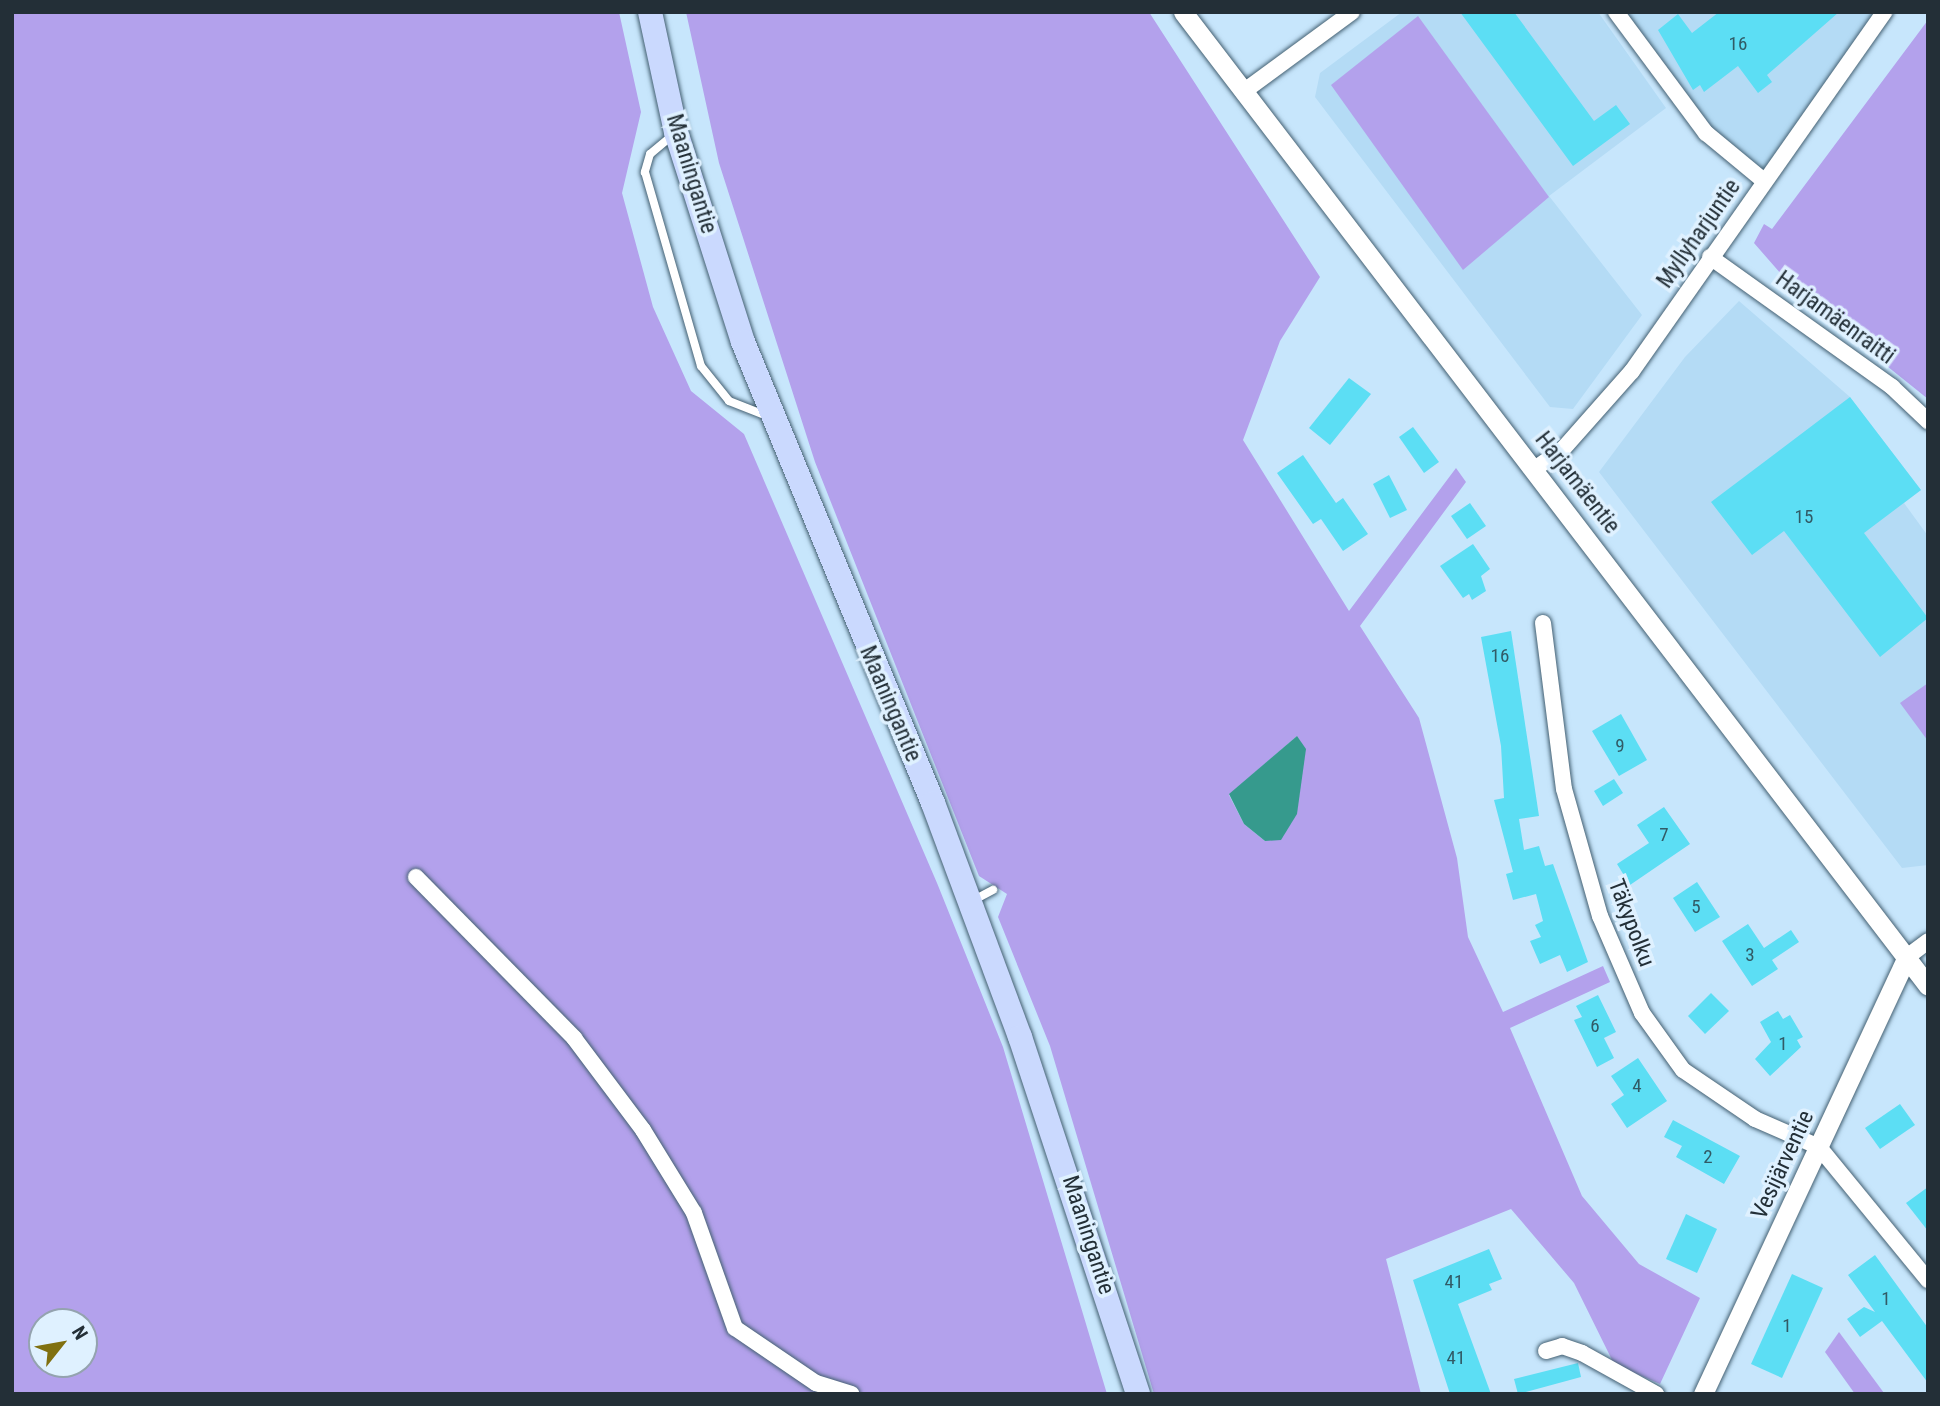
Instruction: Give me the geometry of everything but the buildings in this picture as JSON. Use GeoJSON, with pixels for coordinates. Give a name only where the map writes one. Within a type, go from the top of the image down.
{"type":"FeatureCollection","features":[{"type":"Feature","properties":{"kind":"main road","name":"Maaningantie"},"geometry":{"type":"LineString","coordinates":[[650,12],[676,132],[770,417],[970,903],[1138,1394]]}},
{"type":"Feature","properties":{"kind":"street","name":"Harjamäentie"},"geometry":{"type":"LineString","coordinates":[[1182,12],[1536,468],[1928,986]]}},
{"type":"Feature","properties":{"kind":"street"},"geometry":{"type":"LineString","coordinates":[[1243,92],[1352,12]]}},
{"type":"Feature","properties":{"kind":"street"},"geometry":{"type":"LineString","coordinates":[[1616,12],[1706,133],[1765,181]]}},
{"type":"Feature","properties":{"kind":"street","name":"Myllyharjuntie"},"geometry":{"type":"LineString","coordinates":[[1536,468],[1563,449],[1632,370],[1884,12]]}},
{"type":"Feature","properties":{"kind":"street","name":"Harjamäenraitti"},"geometry":{"type":"LineString","coordinates":[[1710,257],[1881,380],[1928,421]]}},
{"type":"Feature","properties":{"kind":"street","name":"Täkypolku"},"geometry":{"type":"LineString","coordinates":[[1543,623],[1564,789],[1600,916],[1642,1013],[1683,1070],[1755,1119],[1819,1147]]}},
{"type":"Feature","properties":{"kind":"street"},"geometry":{"type":"LineString","coordinates":[[416,877],[574,1038],[636,1120],[694,1213],[734,1328],[816,1383],[851,1394]]}},
{"type":"Feature","properties":{"kind":"street"},"geometry":{"type":"LineString","coordinates":[[1907,957],[1928,941]]}},
{"type":"Feature","properties":{"kind":"street","name":"Vesijärventie"},"geometry":{"type":"LineString","coordinates":[[1703,1394],[1907,957]]}},
{"type":"Feature","properties":{"kind":"street"},"geometry":{"type":"LineString","coordinates":[[1819,1147],[1928,1279]]}},
{"type":"Feature","properties":{"kind":"street"},"geometry":{"type":"LineString","coordinates":[[1546,1351],[1562,1346],[1583,1353],[1656,1394]]}},
{"type":"Feature","properties":{"kind":"lane"},"geometry":{"type":"LineString","coordinates":[[676,132],[650,154],[645,172],[701,366],[729,401],[770,417]]}},
{"type":"Feature","properties":{"kind":"lane"},"geometry":{"type":"LineString","coordinates":[[970,903],[993,890]]}},
{"type":"Feature","properties":{"kind":"shaded area"},"geometry":{"type":"Polygon","coordinates":[[[12,12],[619,12],[641,112],[622,193],[653,307],[691,391],[744,434],[937,883],[1003,1047],[1107,1394],[12,1394],[12,12]]]}},
{"type":"Feature","properties":{"kind":"shaded area"},"geometry":{"type":"Polygon","coordinates":[[[686,12],[1149,12],[1320,277],[1280,341],[1243,440],[1349,611],[1456,468],[1466,482],[1360,626],[1419,718],[1457,858],[1468,937],[1503,1012],[1603,966],[1610,982],[1510,1028],[1582,1196],[1639,1264],[1700,1298],[1660,1384],[1614,1364],[1574,1283],[1511,1209],[1386,1259],[1421,1394],[1154,1394],[1050,1046],[998,917],[1007,894],[979,876],[815,462],[719,163],[686,12]],[[1297,736],[1229,795],[1244,824],[1265,841],[1297,736]]]}},
{"type":"Feature","properties":{"kind":"shaded area"},"geometry":{"type":"Polygon","coordinates":[[[1402,12],[1598,12],[1666,108],[1549,196],[1642,315],[1573,409],[1550,407],[1315,97],[1320,73],[1402,12]]]}},
{"type":"Feature","properties":{"kind":"shaded area"},"geometry":{"type":"Polygon","coordinates":[[[1616,12],[1884,12],[1764,181],[1706,133],[1616,12]]]}},
{"type":"Feature","properties":{"kind":"shaded area"},"geometry":{"type":"Polygon","coordinates":[[[1418,16],[1549,197],[1463,270],[1331,85],[1418,16]]]}},
{"type":"Feature","properties":{"kind":"shaded area"},"geometry":{"type":"Polygon","coordinates":[[[1928,20],[1928,399],[1801,297],[1754,243],[1764,224],[1772,229],[1928,20]]]}},
{"type":"Feature","properties":{"kind":"shaded area"},"geometry":{"type":"Polygon","coordinates":[[[1739,301],[1850,397],[1921,490],[1904,503],[1928,536],[1928,865],[1902,868],[1599,472],[1685,357],[1739,301]]]}},
{"type":"Feature","properties":{"kind":"shaded area"},"geometry":{"type":"Polygon","coordinates":[[[1928,683],[1928,741],[1900,703],[1928,683]]]}},
{"type":"Feature","properties":{"kind":"shaded area"},"geometry":{"type":"Polygon","coordinates":[[[1297,736],[1306,749],[1297,814],[1281,840],[1265,841],[1244,824],[1229,794],[1297,736]]]}},
{"type":"Feature","properties":{"kind":"shaded area"},"geometry":{"type":"Polygon","coordinates":[[[1839,1332],[1884,1394],[1855,1394],[1825,1352],[1839,1332]]]}}]}
